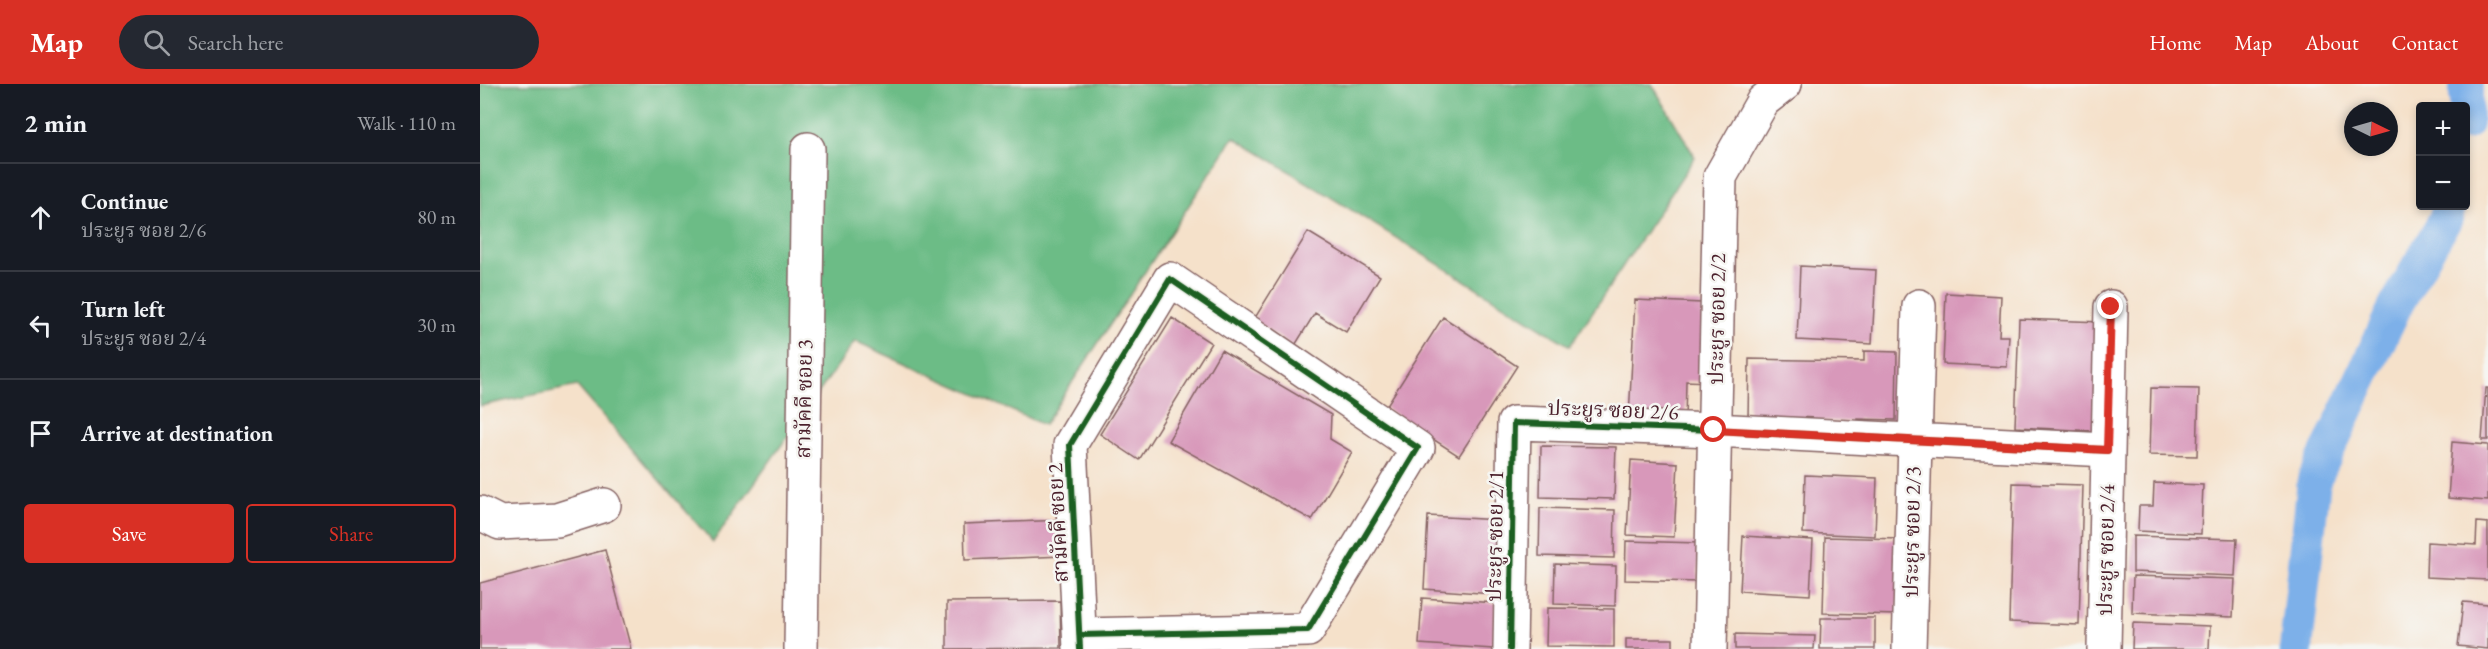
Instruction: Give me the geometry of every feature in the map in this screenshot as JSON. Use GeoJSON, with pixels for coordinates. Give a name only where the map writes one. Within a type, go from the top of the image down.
{"type":"FeatureCollection","features":[{"type":"Feature","properties":{"kind":"street","name":"ประยูร ซอย 2/2"},"geometry":{"type":"LineString","coordinates":[[1710,649],[1720,177],[1763,101],[1785,84]]}},
{"type":"Feature","properties":{"kind":"street","name":"สามัคคี ซอย 3"},"geometry":{"type":"LineString","coordinates":[[801,649],[808,149]]}},
{"type":"Feature","properties":{"kind":"street","name":"สามัคคี ซอย 2"},"geometry":{"type":"LineString","coordinates":[[1170,279],[1418,448],[1308,630],[1080,642],[1070,445],[1170,279]]}},
{"type":"Feature","properties":{"kind":"street","name":"ประยูร ซอย 2/3"},"geometry":{"type":"LineString","coordinates":[[1909,649],[1918,306]]}},
{"type":"Feature","properties":{"kind":"street","name":"ประยูร ซอย 2/4"},"geometry":{"type":"LineString","coordinates":[[2104,649],[2111,307]]}},
{"type":"Feature","properties":{"kind":"street","name":"ประยูร ซอย 2/6"},"geometry":{"type":"LineString","coordinates":[[1514,423],[1714,430],[2107,450]]}},
{"type":"Feature","properties":{"kind":"street","name":"ประยูร ซอย 2/1"},"geometry":{"type":"LineString","coordinates":[[1510,649],[1514,423]]}},
{"type":"Feature","properties":{"kind":"street"},"geometry":{"type":"LineString","coordinates":[[480,513],[501,522],[557,520],[604,505]]}},
{"type":"Feature","properties":{"kind":"green space"},"geometry":{"type":"Polygon","coordinates":[[[480,84],[1652,84],[1695,157],[1570,346],[1234,137],[1044,425],[855,341],[713,542],[577,386],[480,406],[480,84]]]}},
{"type":"Feature","properties":{"kind":"building"},"geometry":{"type":"Polygon","coordinates":[[[1308,232],[1380,276],[1346,332],[1315,313],[1294,347],[1253,321],[1308,232]]]}},
{"type":"Feature","properties":{"kind":"building"},"geometry":{"type":"Polygon","coordinates":[[[1800,266],[1876,270],[1872,344],[1797,340],[1800,266]]]}},
{"type":"Feature","properties":{"kind":"building"},"geometry":{"type":"Polygon","coordinates":[[[1946,293],[2001,296],[1999,336],[2009,336],[2007,367],[1943,364],[1946,293]]]}},
{"type":"Feature","properties":{"kind":"building"},"geometry":{"type":"Polygon","coordinates":[[[1635,300],[1702,303],[1709,382],[1686,381],[1685,421],[1629,418],[1635,300]]]}},
{"type":"Feature","properties":{"kind":"building"},"geometry":{"type":"Polygon","coordinates":[[[1443,317],[1517,366],[1459,456],[1385,408],[1443,317]]]}},
{"type":"Feature","properties":{"kind":"building"},"geometry":{"type":"Polygon","coordinates":[[[1172,318],[1211,343],[1139,460],[1100,434],[1172,318]]]}},
{"type":"Feature","properties":{"kind":"building"},"geometry":{"type":"Polygon","coordinates":[[[2019,319],[2102,322],[2098,431],[2015,427],[2019,319]]]}},
{"type":"Feature","properties":{"kind":"building"},"geometry":{"type":"Polygon","coordinates":[[[1221,350],[1331,415],[1330,439],[1352,452],[1312,520],[1168,441],[1221,350]]]}},
{"type":"Feature","properties":{"kind":"building"},"geometry":{"type":"Polygon","coordinates":[[[1864,351],[1897,352],[1896,420],[1858,419],[1858,422],[1748,419],[1749,359],[1864,361],[1864,351]]]}},
{"type":"Feature","properties":{"kind":"building"},"geometry":{"type":"Polygon","coordinates":[[[2151,388],[2199,389],[2197,456],[2149,455],[2151,388]]]}},
{"type":"Feature","properties":{"kind":"building"},"geometry":{"type":"Polygon","coordinates":[[[2486,388],[2488,388],[2488,440],[2482,440],[2486,388]]]}},
{"type":"Feature","properties":{"kind":"building"},"geometry":{"type":"Polygon","coordinates":[[[2452,442],[2488,445],[2488,501],[2448,498],[2452,442]]]}},
{"type":"Feature","properties":{"kind":"building"},"geometry":{"type":"Polygon","coordinates":[[[1541,446],[1616,447],[1614,499],[1540,497],[1541,446]]]}},
{"type":"Feature","properties":{"kind":"building"},"geometry":{"type":"Polygon","coordinates":[[[1631,460],[1678,463],[1674,537],[1627,535],[1631,460]]]}},
{"type":"Feature","properties":{"kind":"building"},"geometry":{"type":"Polygon","coordinates":[[[1805,475],[1877,478],[1875,536],[1803,533],[1805,475]]]}},
{"type":"Feature","properties":{"kind":"building"},"geometry":{"type":"Polygon","coordinates":[[[2013,483],[2083,485],[2079,625],[2009,622],[2013,483]]]}},
{"type":"Feature","properties":{"kind":"building"},"geometry":{"type":"Polygon","coordinates":[[[2154,483],[2203,485],[2201,534],[2138,531],[2139,506],[2153,506],[2154,483]]]}},
{"type":"Feature","properties":{"kind":"building"},"geometry":{"type":"Polygon","coordinates":[[[1540,508],[1615,510],[1614,558],[1539,556],[1540,508]]]}},
{"type":"Feature","properties":{"kind":"building"},"geometry":{"type":"Polygon","coordinates":[[[1428,516],[1499,520],[1494,594],[1424,589],[1428,516]]]}},
{"type":"Feature","properties":{"kind":"building"},"geometry":{"type":"Polygon","coordinates":[[[1062,520],[1063,556],[965,560],[964,524],[1062,520]]]}},
{"type":"Feature","properties":{"kind":"building"},"geometry":{"type":"Polygon","coordinates":[[[2477,522],[2488,523],[2488,580],[2426,577],[2427,542],[2476,545],[2477,522]]]}},
{"type":"Feature","properties":{"kind":"building"},"geometry":{"type":"Polygon","coordinates":[[[1743,536],[1813,540],[1810,595],[1740,591],[1743,536]]]}},
{"type":"Feature","properties":{"kind":"building"},"geometry":{"type":"Polygon","coordinates":[[[2133,536],[2237,539],[2235,576],[2133,572],[2133,536]]]}},
{"type":"Feature","properties":{"kind":"building"},"geometry":{"type":"Polygon","coordinates":[[[1825,537],[1900,539],[1898,615],[1823,613],[1825,537]]]}},
{"type":"Feature","properties":{"kind":"building"},"geometry":{"type":"Polygon","coordinates":[[[1626,541],[1699,543],[1698,582],[1625,580],[1626,541]]]}},
{"type":"Feature","properties":{"kind":"building"},"geometry":{"type":"Polygon","coordinates":[[[605,550],[631,649],[480,649],[480,583],[605,550]]]}},
{"type":"Feature","properties":{"kind":"building"},"geometry":{"type":"Polygon","coordinates":[[[1555,564],[1616,566],[1615,606],[1554,604],[1555,564]]]}},
{"type":"Feature","properties":{"kind":"building"},"geometry":{"type":"Polygon","coordinates":[[[2133,576],[2235,579],[2233,617],[2132,613],[2133,576]]]}},
{"type":"Feature","properties":{"kind":"building"},"geometry":{"type":"Polygon","coordinates":[[[1422,598],[1496,603],[1493,649],[1419,644],[1422,598]]]}},
{"type":"Feature","properties":{"kind":"building"},"geometry":{"type":"Polygon","coordinates":[[[1060,601],[1061,648],[947,649],[947,602],[1060,601]]]}},
{"type":"Feature","properties":{"kind":"building"},"geometry":{"type":"Polygon","coordinates":[[[2463,602],[2488,604],[2488,649],[2458,646],[2463,602]]]}},
{"type":"Feature","properties":{"kind":"building"},"geometry":{"type":"Polygon","coordinates":[[[1547,608],[1614,609],[1614,647],[1546,646],[1547,608]]]}},
{"type":"Feature","properties":{"kind":"building"},"geometry":{"type":"Polygon","coordinates":[[[1821,618],[1875,618],[1875,649],[1820,649],[1821,618]]]}},
{"type":"Feature","properties":{"kind":"building"},"geometry":{"type":"Polygon","coordinates":[[[2133,623],[2210,626],[2209,649],[2132,649],[2133,623]]]}},
{"type":"Feature","properties":{"kind":"building"},"geometry":{"type":"Polygon","coordinates":[[[1735,634],[1815,636],[1814,649],[1735,649],[1735,634]]]}},
{"type":"Feature","properties":{"kind":"building"},"geometry":{"type":"Polygon","coordinates":[[[1626,639],[1673,639],[1673,649],[1626,649],[1626,639]]]}},
{"type":"Feature","properties":{"kind":"waterway"},"geometry":{"type":"LineString","coordinates":[[2466,84],[2466,102]]}},
{"type":"Feature","properties":{"kind":"waterway"},"geometry":{"type":"LineString","coordinates":[[2296,649],[2314,480],[2395,307],[2446,218],[2448,210]]}},
{"type":"Feature","properties":{"kind":"cycle path"},"geometry":{"type":"LineString","coordinates":[[1080,635],[1308,630],[1418,448],[1170,279],[1070,445],[1080,649]]}},
{"type":"Feature","properties":{"kind":"cycle path"},"geometry":{"type":"LineString","coordinates":[[1510,649],[1514,423],[1714,430],[2107,450]]}},
{"type":"Feature","properties":{"kind":"route"},"geometry":{"type":"LineString","coordinates":[[1714,430],[2107,450],[2111,307]]}}]}
